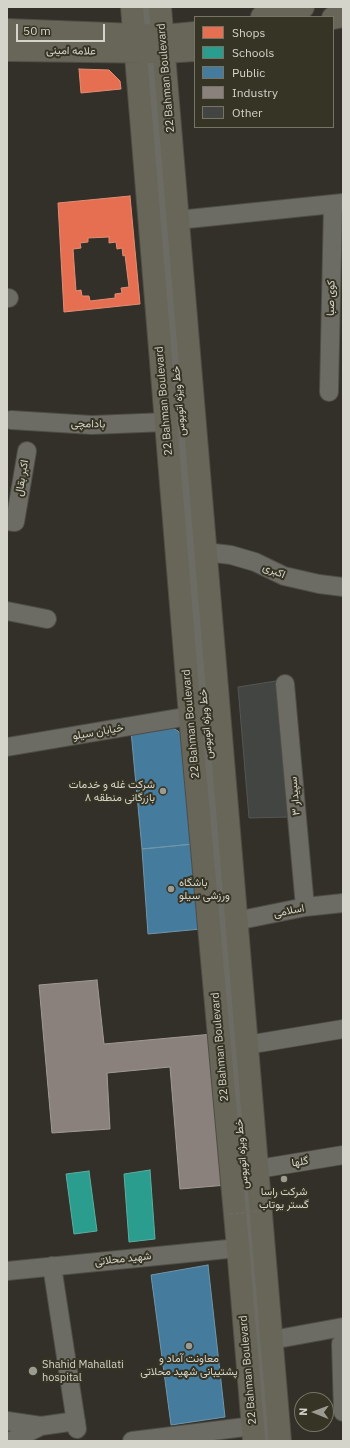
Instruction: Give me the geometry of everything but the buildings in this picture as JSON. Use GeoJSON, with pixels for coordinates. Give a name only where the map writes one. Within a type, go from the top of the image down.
{"type":"FeatureCollection","features":[{"type":"Feature","properties":{"kind":"main road","name":"22 Bahman Boulevard"},"geometry":{"type":"LineString","coordinates":[[132,7],[149,44],[178,220],[206,552],[204,710],[238,1248],[258,1436]]}},
{"type":"Feature","properties":{"kind":"main road","name":"22 Bahman Boulevard"},"geometry":{"type":"LineString","coordinates":[[160,7],[149,44],[166,422],[204,710],[236,921],[280,1441]]}},
{"type":"Feature","properties":{"kind":"main road"},"geometry":{"type":"LineString","coordinates":[[266,16],[303,7]]}},
{"type":"Feature","properties":{"kind":"main road","name":"علامه امینی"},"geometry":{"type":"LineString","coordinates":[[7,30],[149,44]]}},
{"type":"Feature","properties":{"kind":"main road"},"geometry":{"type":"LineString","coordinates":[[149,44],[194,33]]}},
{"type":"Feature","properties":{"kind":"main road","name":"علامه امینی"},"geometry":{"type":"LineString","coordinates":[[7,50],[149,44]]}},
{"type":"Feature","properties":{"kind":"main road"},"geometry":{"type":"LineString","coordinates":[[149,44],[194,50]]}},
{"type":"Feature","properties":{"kind":"street","name":"خط ویژه اتوبوس"},"geometry":{"type":"LineString","coordinates":[[146,7],[204,710],[258,1436]]}},
{"type":"Feature","properties":{"kind":"street","name":"کوی صبا"},"geometry":{"type":"LineString","coordinates":[[178,220],[338,204],[329,392]]}},
{"type":"Feature","properties":{"kind":"street","name":"بادامچی"},"geometry":{"type":"LineString","coordinates":[[11,420],[92,425],[166,422]]}},
{"type":"Feature","properties":{"kind":"street","name":"اکبر بقال"},"geometry":{"type":"LineString","coordinates":[[7,521],[15,522],[27,451]]}},
{"type":"Feature","properties":{"kind":"street","name":"اکبری"},"geometry":{"type":"LineString","coordinates":[[206,552],[232,555],[255,562],[284,576],[343,587]]}},
{"type":"Feature","properties":{"kind":"street"},"geometry":{"type":"LineString","coordinates":[[7,611],[47,619]]}},
{"type":"Feature","properties":{"kind":"street","name":"سپیدار ۳"},"geometry":{"type":"LineString","coordinates":[[285,684],[305,907]]}},
{"type":"Feature","properties":{"kind":"street","name":"خیابان سیلو"},"geometry":{"type":"LineString","coordinates":[[7,747],[204,710]]}},
{"type":"Feature","properties":{"kind":"street","name":"اسلامی"},"geometry":{"type":"LineString","coordinates":[[236,921],[305,907],[343,902]]}},
{"type":"Feature","properties":{"kind":"street"},"geometry":{"type":"LineString","coordinates":[[247,1045],[343,1029]]}},
{"type":"Feature","properties":{"kind":"street","name":"گلها"},"geometry":{"type":"LineString","coordinates":[[258,1169],[343,1155]]}},
{"type":"Feature","properties":{"kind":"street","name":"شهید محلاتی"},"geometry":{"type":"LineString","coordinates":[[7,1271],[238,1248]]}},
{"type":"Feature","properties":{"kind":"street"},"geometry":{"type":"LineString","coordinates":[[7,1421],[41,1426],[76,1425],[52,1266]]}},
{"type":"Feature","properties":{"kind":"street"},"geometry":{"type":"LineString","coordinates":[[272,1340],[343,1327]]}},
{"type":"Feature","properties":{"kind":"street"},"geometry":{"type":"LineString","coordinates":[[343,1343],[341,1344],[343,1412]]}},
{"type":"Feature","properties":{"kind":"street"},"geometry":{"type":"LineString","coordinates":[[11,1441],[41,1426]]}},
{"type":"Feature","properties":{"kind":"street"},"geometry":{"type":"LineString","coordinates":[[132,1441],[258,1436]]}},
{"type":"Feature","properties":{"kind":"path"},"geometry":{"type":"LineString","coordinates":[[229,1214],[270,1210]]}},
{"type":"Feature","properties":{"kind":"place","name":"شرکت غله و خدمات بازرگانی منطقه ۸"},"geometry":{"type":"Point","coordinates":[163,791]}},
{"type":"Feature","properties":{"kind":"place","name":"باشگاه ورزشی سیلو"},"geometry":{"type":"Point","coordinates":[171,889]}},
{"type":"Feature","properties":{"kind":"place","name":"شرکت راسا گستر یوتاب"},"geometry":{"type":"Point","coordinates":[284,1179]}},
{"type":"Feature","properties":{"kind":"place","name":"معاونت آماد و پشتیبانی شهید محلاتی"},"geometry":{"type":"Point","coordinates":[189,1346]}},
{"type":"Feature","properties":{"kind":"place","name":"Shahid Mahallati hospital"},"geometry":{"type":"Point","coordinates":[33,1371]}}]}
